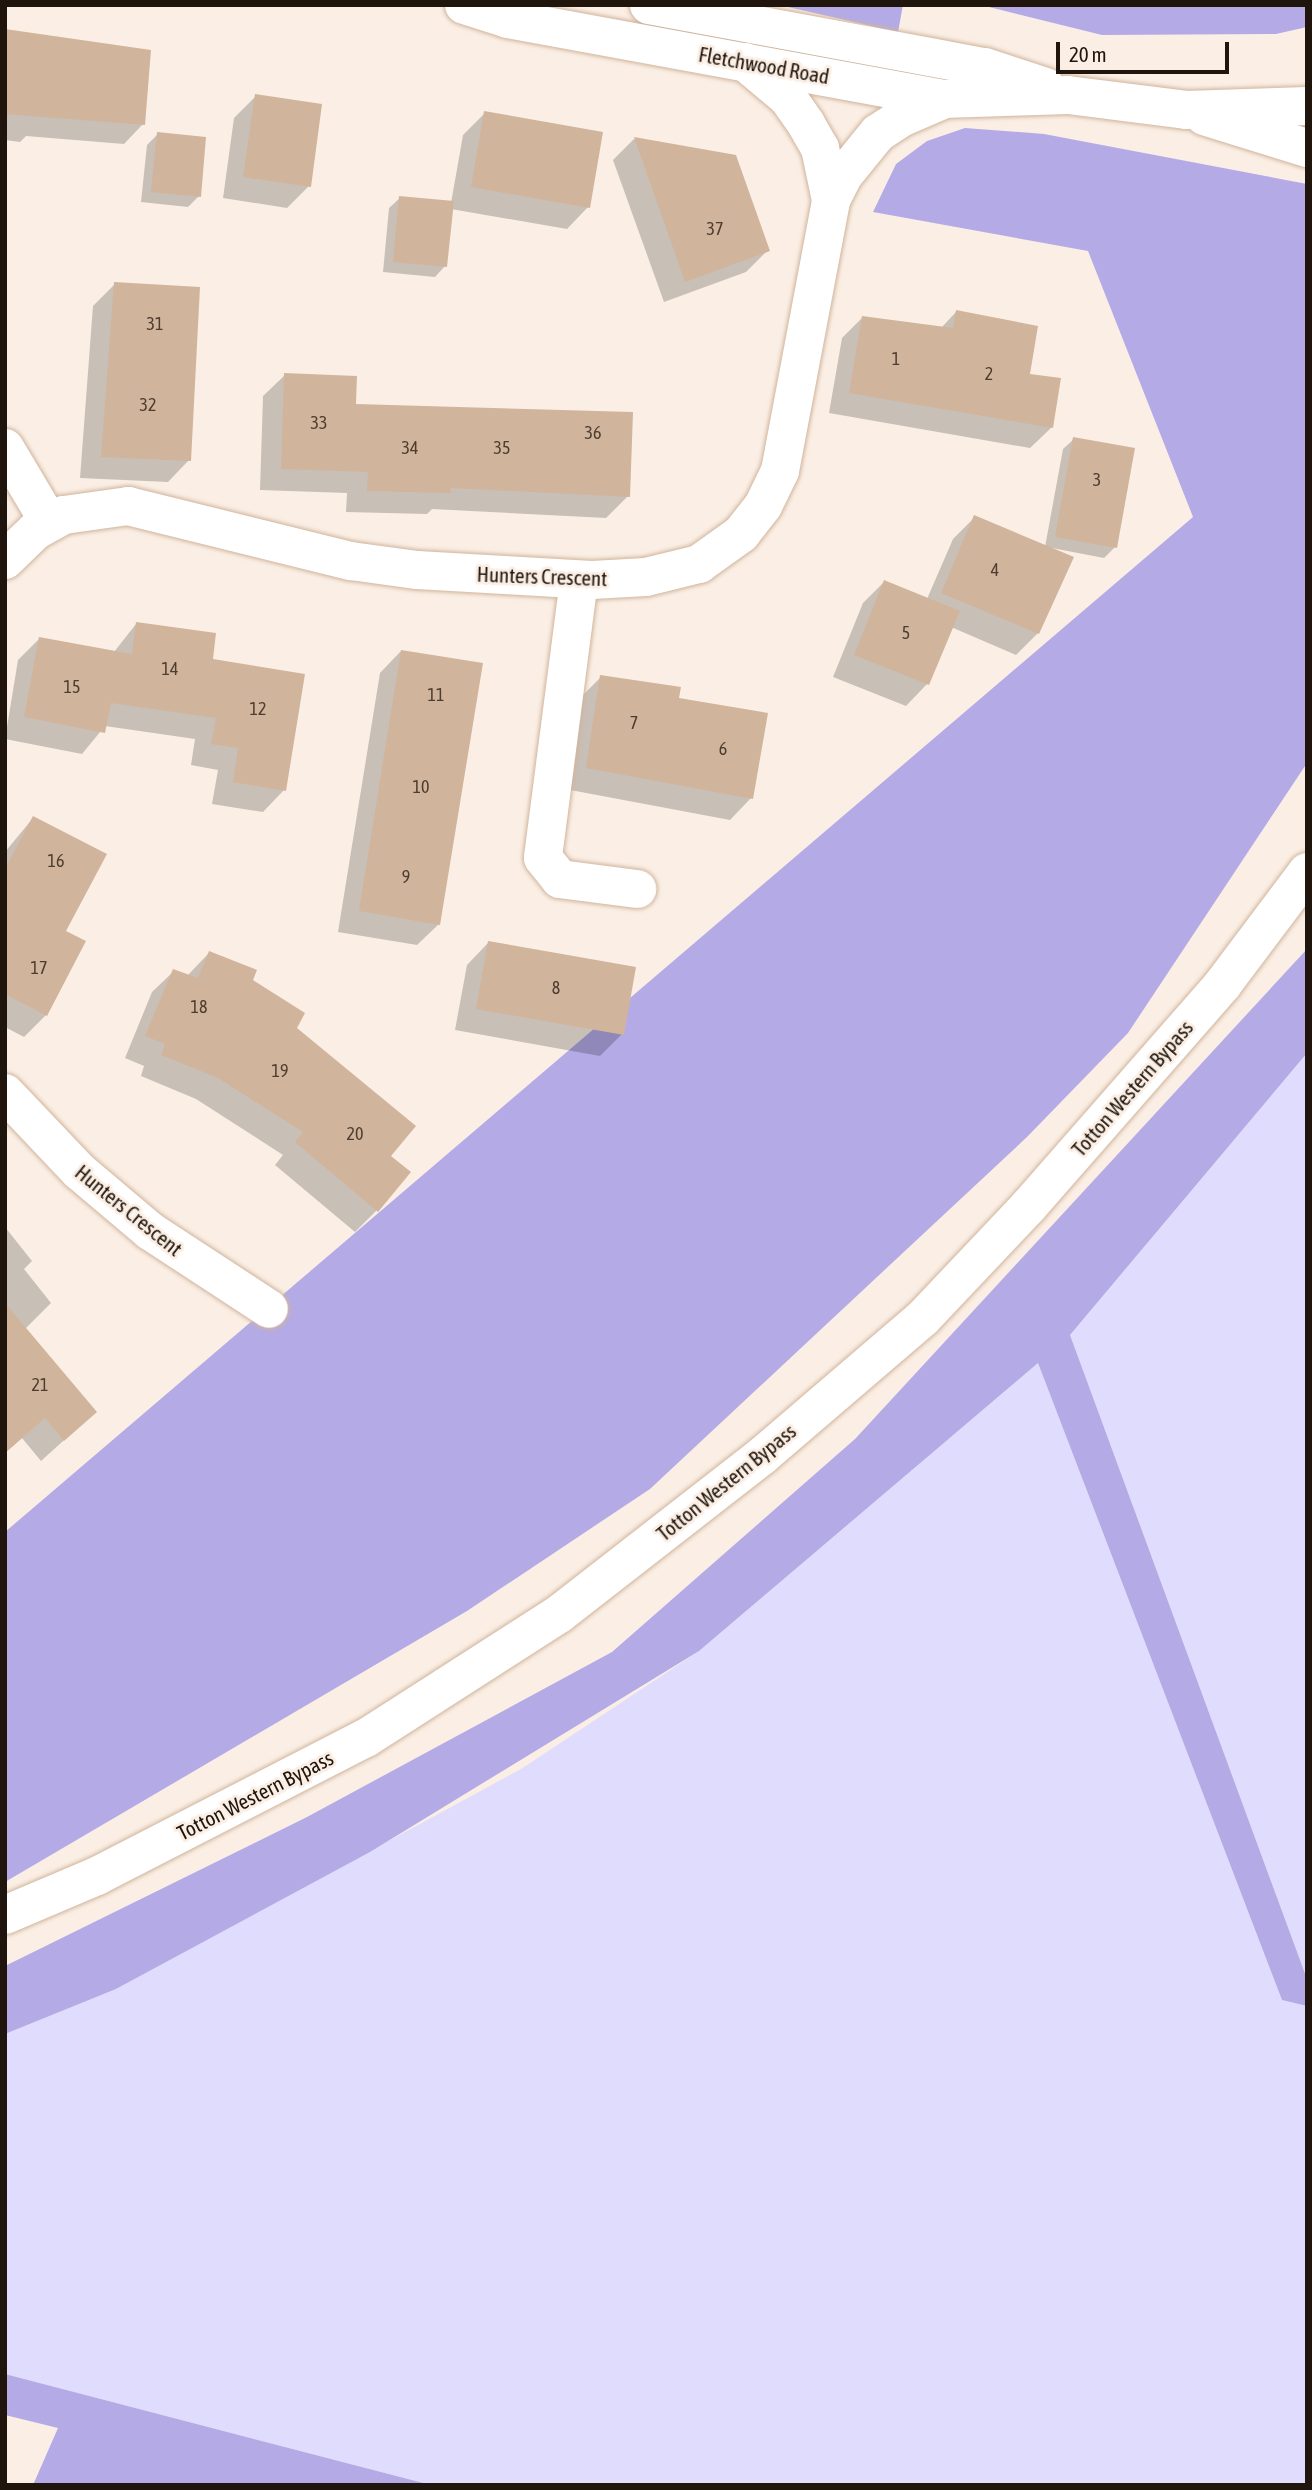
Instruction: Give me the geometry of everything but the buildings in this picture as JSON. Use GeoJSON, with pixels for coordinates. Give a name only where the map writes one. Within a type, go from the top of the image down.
{"type":"FeatureCollection","features":[{"type":"Feature","properties":{"kind":"street","name":"Fletchwood Road"},"geometry":{"type":"LineString","coordinates":[[464,5],[508,19],[945,99],[1068,95],[1186,110],[1307,106]]}},
{"type":"Feature","properties":{"kind":"street","name":"Fletchwood Road"},"geometry":{"type":"LineString","coordinates":[[649,5],[721,12],[985,66],[1068,95]]}},
{"type":"Feature","properties":{"kind":"street","name":"Hunters Crescent"},"geometry":{"type":"LineString","coordinates":[[744,61],[788,98],[806,124],[820,148],[831,200]]}},
{"type":"Feature","properties":{"kind":"street","name":"Hunters Crescent"},"geometry":{"type":"LineString","coordinates":[[5,560],[50,523],[99,507],[128,506],[351,561],[429,571],[579,579],[646,577],[689,568],[725,548],[763,506],[780,471],[791,429],[831,200],[843,176],[878,133],[903,117],[945,99]]}},
{"type":"Feature","properties":{"kind":"street","name":"Fletchwood Road"},"geometry":{"type":"LineString","coordinates":[[1186,110],[1307,148]]}},
{"type":"Feature","properties":{"kind":"street"},"geometry":{"type":"LineString","coordinates":[[5,448],[50,523]]}},
{"type":"Feature","properties":{"kind":"street"},"geometry":{"type":"LineString","coordinates":[[579,579],[543,858],[559,879],[637,889]]}},
{"type":"Feature","properties":{"kind":"street","name":"Totton Western Bypass"},"geometry":{"type":"LineString","coordinates":[[5,1915],[97,1876],[366,1738],[559,1614],[762,1456],[923,1318],[1028,1207],[1223,984],[1307,872]]}},
{"type":"Feature","properties":{"kind":"street","name":"Hunters Crescent"},"geometry":{"type":"LineString","coordinates":[[5,1093],[79,1171],[150,1231],[269,1309]]}},
{"type":"Feature","properties":{"kind":"shaded area"},"geometry":{"type":"Polygon","coordinates":[[[779,5],[903,5],[898,32],[779,5]]]}},
{"type":"Feature","properties":{"kind":"shaded area"},"geometry":{"type":"Polygon","coordinates":[[[981,5],[1307,5],[1307,27],[1276,34],[1102,35],[981,5]]]}},
{"type":"Feature","properties":{"kind":"shaded area"},"geometry":{"type":"Polygon","coordinates":[[[965,128],[1044,134],[1307,184],[1307,763],[1128,1033],[1027,1137],[650,1489],[467,1611],[5,1882],[5,1532],[1193,517],[1088,251],[873,212],[896,164],[927,141],[965,128]]]}},
{"type":"Feature","properties":{"kind":"shaded area"},"geometry":{"type":"Polygon","coordinates":[[[1307,949],[1307,1053],[1070,1335],[1307,1979],[1307,2006],[1282,2000],[1038,1363],[699,1651],[370,1852],[116,1989],[5,2034],[5,1966],[307,1817],[612,1652],[855,1439],[1307,949]]]}},
{"type":"Feature","properties":{"kind":"shaded area"},"geometry":{"type":"Polygon","coordinates":[[[1307,1053],[1307,1979],[1070,1335],[1307,1053]]]}},
{"type":"Feature","properties":{"kind":"shaded area"},"geometry":{"type":"Polygon","coordinates":[[[1038,1363],[1282,2000],[1307,2006],[1307,2485],[431,2485],[5,2374],[5,2034],[116,1989],[521,1769],[699,1651],[1038,1363]]]}},
{"type":"Feature","properties":{"kind":"shaded area"},"geometry":{"type":"Polygon","coordinates":[[[5,2374],[431,2485],[33,2485],[58,2428],[5,2415],[5,2374]]]}}]}
